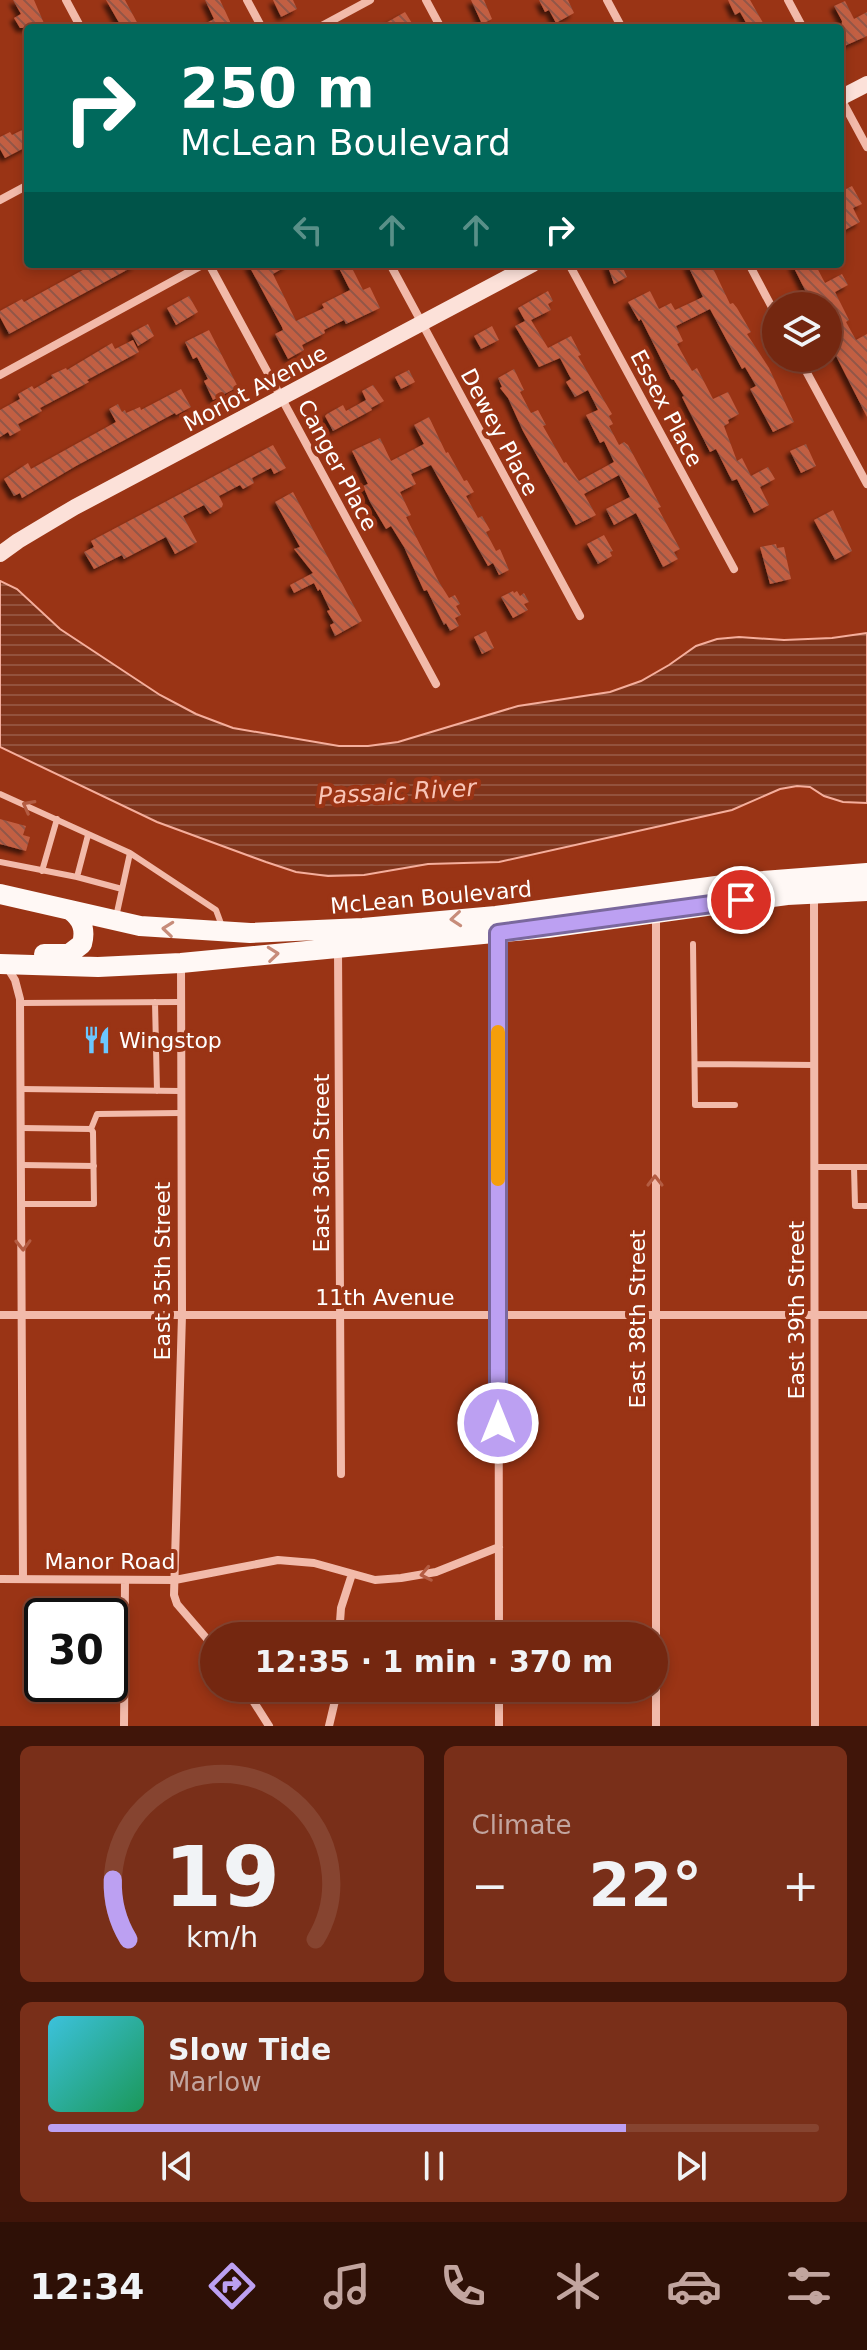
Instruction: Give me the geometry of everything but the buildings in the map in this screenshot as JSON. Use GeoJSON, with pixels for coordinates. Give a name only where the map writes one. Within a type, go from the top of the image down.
{"type":"FeatureCollection","features":[{"type":"Feature","properties":{"kind":"main road"},"geometry":{"type":"LineString","coordinates":[[844,96],[867,84]]}},
{"type":"Feature","properties":{"kind":"main road","name":"Morlot Avenue"},"geometry":{"type":"LineString","coordinates":[[0,554],[75,507],[526,268]]}},
{"type":"Feature","properties":{"kind":"main road","name":"McLean Boulevard"},"geometry":{"type":"LineString","coordinates":[[0,894],[175,930],[325,930],[592,905],[738,883],[867,873]]}},
{"type":"Feature","properties":{"kind":"main road","name":"McLean Boulevard"},"geometry":{"type":"LineString","coordinates":[[1,960],[98,967],[181,963],[498,933],[741,900],[867,891]]}},
{"type":"Feature","properties":{"kind":"main road"},"geometry":{"type":"LineString","coordinates":[[1,960],[58,955],[76,950],[82,944],[84,930],[70,910]]}},
{"type":"Feature","properties":{"kind":"street"},"geometry":{"type":"LineString","coordinates":[[66,0],[79,24]]}},
{"type":"Feature","properties":{"kind":"street"},"geometry":{"type":"LineString","coordinates":[[247,0],[260,24]]}},
{"type":"Feature","properties":{"kind":"street"},"geometry":{"type":"LineString","coordinates":[[325,24],[370,0]]}},
{"type":"Feature","properties":{"kind":"street"},"geometry":{"type":"LineString","coordinates":[[426,0],[439,24]]}},
{"type":"Feature","properties":{"kind":"street"},"geometry":{"type":"LineString","coordinates":[[607,0],[620,24]]}},
{"type":"Feature","properties":{"kind":"street"},"geometry":{"type":"LineString","coordinates":[[788,0],[801,24]]}},
{"type":"Feature","properties":{"kind":"street"},"geometry":{"type":"LineString","coordinates":[[844,105],[867,147]]}},
{"type":"Feature","properties":{"kind":"street"},"geometry":{"type":"LineString","coordinates":[[0,200],[24,187]]}},
{"type":"Feature","properties":{"kind":"street"},"geometry":{"type":"LineString","coordinates":[[0,375],[199,268]]}},
{"type":"Feature","properties":{"kind":"street","name":"Canger Place"},"geometry":{"type":"LineString","coordinates":[[208,268],[436,684]]}},
{"type":"Feature","properties":{"kind":"street","name":"Dewey Place"},"geometry":{"type":"LineString","coordinates":[[392,268],[580,616]]}},
{"type":"Feature","properties":{"kind":"street","name":"Essex Place"},"geometry":{"type":"LineString","coordinates":[[571,268],[734,569]]}},
{"type":"Feature","properties":{"kind":"street"},"geometry":{"type":"LineString","coordinates":[[751,268],[764,292]]}},
{"type":"Feature","properties":{"kind":"street"},"geometry":{"type":"LineString","coordinates":[[807,372],[867,484]]}},
{"type":"Feature","properties":{"kind":"street","name":"East 39th Street"},"geometry":{"type":"LineString","coordinates":[[814,893],[815,1726]]}},
{"type":"Feature","properties":{"kind":"street","name":"East 38th Street"},"geometry":{"type":"LineString","coordinates":[[656,913],[656,1726]]}},
{"type":"Feature","properties":{"kind":"street"},"geometry":{"type":"LineString","coordinates":[[498,933],[499,1622]]}},
{"type":"Feature","properties":{"kind":"street","name":"East 36th Street"},"geometry":{"type":"LineString","coordinates":[[338,948],[341,1474]]}},
{"type":"Feature","properties":{"kind":"street"},"geometry":{"type":"LineString","coordinates":[[1,960],[15,980],[20,1003],[23,1579]]}},
{"type":"Feature","properties":{"kind":"street","name":"East 35th Street"},"geometry":{"type":"LineString","coordinates":[[175,1580],[182,1315],[181,963]]}},
{"type":"Feature","properties":{"kind":"street","name":"11th Avenue"},"geometry":{"type":"LineString","coordinates":[[0,1315],[867,1315]]}},
{"type":"Feature","properties":{"kind":"street","name":"Manor Road"},"geometry":{"type":"LineString","coordinates":[[0,1579],[175,1580],[278,1560],[314,1563],[375,1580],[436,1572],[499,1547]]}},
{"type":"Feature","properties":{"kind":"street"},"geometry":{"type":"LineString","coordinates":[[340,1622],[341,1608],[352,1574]]}},
{"type":"Feature","properties":{"kind":"street"},"geometry":{"type":"LineString","coordinates":[[124,1726],[125,1580]]}},
{"type":"Feature","properties":{"kind":"street"},"geometry":{"type":"LineString","coordinates":[[175,1580],[177,1604],[200,1631]]}},
{"type":"Feature","properties":{"kind":"street"},"geometry":{"type":"LineString","coordinates":[[254,1702],[269,1726]]}},
{"type":"Feature","properties":{"kind":"street"},"geometry":{"type":"LineString","coordinates":[[329,1726],[335,1702]]}},
{"type":"Feature","properties":{"kind":"street"},"geometry":{"type":"LineString","coordinates":[[499,1702],[499,1726]]}},
{"type":"Feature","properties":{"kind":"lane"},"geometry":{"type":"LineString","coordinates":[[0,794],[130,853],[216,910],[224,932]]}},
{"type":"Feature","properties":{"kind":"lane"},"geometry":{"type":"LineString","coordinates":[[42,871],[57,819]]}},
{"type":"Feature","properties":{"kind":"lane"},"geometry":{"type":"LineString","coordinates":[[77,877],[88,835]]}},
{"type":"Feature","properties":{"kind":"lane"},"geometry":{"type":"LineString","coordinates":[[115,920],[130,853]]}},
{"type":"Feature","properties":{"kind":"lane"},"geometry":{"type":"LineString","coordinates":[[0,862],[122,889]]}},
{"type":"Feature","properties":{"kind":"lane"},"geometry":{"type":"LineString","coordinates":[[693,944],[695,1105],[735,1105]]}},
{"type":"Feature","properties":{"kind":"lane"},"geometry":{"type":"LineString","coordinates":[[155,1002],[157,1091]]}},
{"type":"Feature","properties":{"kind":"lane"},"geometry":{"type":"LineString","coordinates":[[20,1003],[180,1002]]}},
{"type":"Feature","properties":{"kind":"lane"},"geometry":{"type":"LineString","coordinates":[[695,1064],[814,1065]]}},
{"type":"Feature","properties":{"kind":"lane"},"geometry":{"type":"LineString","coordinates":[[21,1089],[180,1091]]}},
{"type":"Feature","properties":{"kind":"lane"},"geometry":{"type":"LineString","coordinates":[[22,1204],[94,1204],[91,1129],[97,1114],[180,1113]]}},
{"type":"Feature","properties":{"kind":"lane"},"geometry":{"type":"LineString","coordinates":[[22,1128],[91,1129]]}},
{"type":"Feature","properties":{"kind":"lane"},"geometry":{"type":"LineString","coordinates":[[22,1165],[94,1166]]}},
{"type":"Feature","properties":{"kind":"lane"},"geometry":{"type":"LineString","coordinates":[[814,1167],[867,1167]]}},
{"type":"Feature","properties":{"kind":"lane"},"geometry":{"type":"LineString","coordinates":[[854,1167],[855,1206],[867,1206]]}},
{"type":"Feature","properties":{"kind":"water","name":"Passaic River"},"geometry":{"type":"Polygon","coordinates":[[[0,581],[17,589],[60,629],[160,695],[196,714],[233,728],[339,746],[398,742],[518,706],[610,692],[641,681],[696,646],[717,639],[784,640],[867,633],[867,803],[843,802],[824,796],[810,787],[797,786],[780,789],[732,810],[499,862],[428,864],[364,875],[328,876],[296,872],[157,822],[0,747],[0,581]]]}},
{"type":"Feature","properties":{"kind":"slow traffic"},"geometry":{"type":"LineString","coordinates":[[498,1032],[498,1179]]}},
{"type":"Feature","properties":{"kind":"place","name":"Wingstop"},"geometry":{"type":"Point","coordinates":[97,1040]}},
{"type":"Feature","properties":{"kind":"route"},"geometry":{"type":"LineString","coordinates":[[498,1423],[498,933],[741,900]]}}]}
